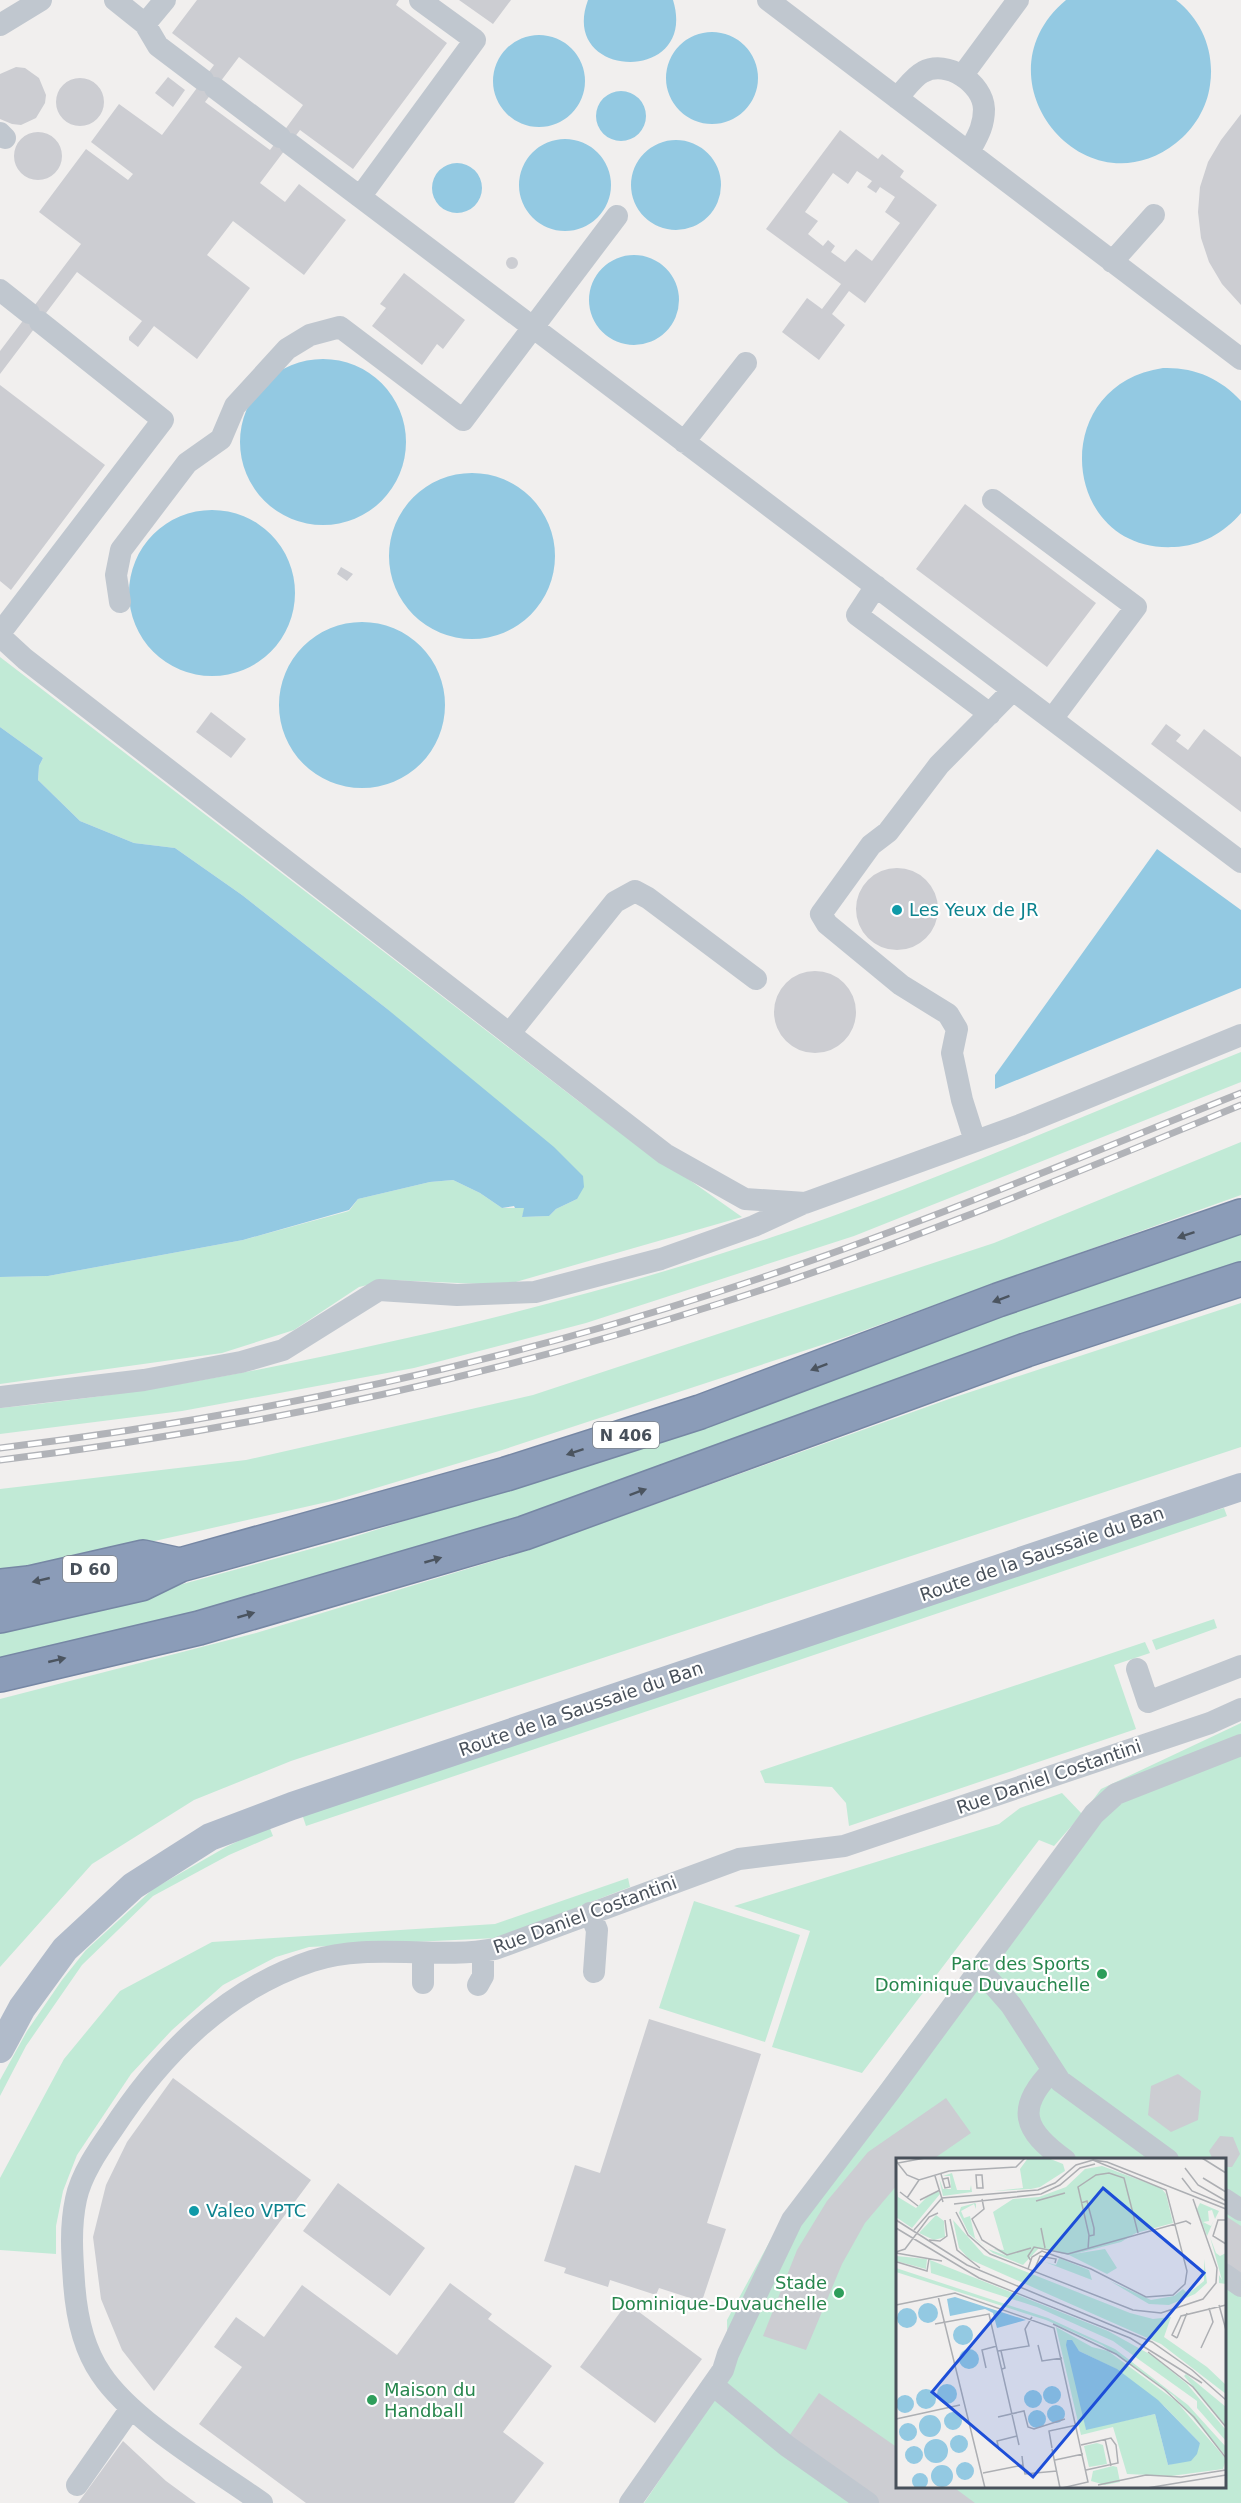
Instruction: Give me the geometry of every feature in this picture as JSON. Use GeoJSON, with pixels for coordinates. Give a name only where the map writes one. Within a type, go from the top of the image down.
{"type":"FeatureCollection","features":[{"type":"Feature","properties":{"kind":"highway","name":"N 406"},"geometry":{"type":"LineString","coordinates":[[0,1616],[141,1584],[180,1565],[506,1474],[700,1412],[998,1300],[1241,1216]]}},
{"type":"Feature","properties":{"kind":"highway"},"geometry":{"type":"LineString","coordinates":[[0,1675],[199,1628],[524,1533],[1026,1350],[1241,1279]]}},
{"type":"Feature","properties":{"kind":"highway","name":"D 60"},"geometry":{"type":"LineString","coordinates":[[0,1586],[28,1583],[143,1557],[180,1565]]}},
{"type":"Feature","properties":{"kind":"main road","name":"Route de la Saussaie du Ban"},"geometry":{"type":"LineString","coordinates":[[0,2049],[22,2008],[65,1949],[133,1886],[210,1837],[292,1806],[1240,1489]]}},
{"type":"Feature","properties":{"kind":"street"},"geometry":{"type":"LineString","coordinates":[[0,25],[41,0]]}},
{"type":"Feature","properties":{"kind":"street"},"geometry":{"type":"LineString","coordinates":[[114,0],[145,24],[158,46],[1241,862]]}},
{"type":"Feature","properties":{"kind":"street"},"geometry":{"type":"LineString","coordinates":[[145,24],[165,0]]}},
{"type":"Feature","properties":{"kind":"street"},"geometry":{"type":"LineString","coordinates":[[360,197],[475,40],[420,0]]}},
{"type":"Feature","properties":{"kind":"street"},"geometry":{"type":"LineString","coordinates":[[768,0],[1241,359]]}},
{"type":"Feature","properties":{"kind":"street"},"geometry":{"type":"LineString","coordinates":[[962,76],[1018,0]]}},
{"type":"Feature","properties":{"kind":"street"},"geometry":{"type":"LineString","coordinates":[[897,98],[924,71],[943,67],[962,76],[978,91],[984,107],[982,129],[969,152]]}},
{"type":"Feature","properties":{"kind":"street"},"geometry":{"type":"LineString","coordinates":[[1112,262],[1154,215]]}},
{"type":"Feature","properties":{"kind":"street"},"geometry":{"type":"LineString","coordinates":[[120,602],[116,575],[122,550],[187,463],[221,439],[235,406],[287,349],[310,335],[340,327],[463,420],[617,216]]}},
{"type":"Feature","properties":{"kind":"street"},"geometry":{"type":"LineString","coordinates":[[0,290],[163,420],[0,635],[53,680],[664,1154],[745,1198],[805,1203]]}},
{"type":"Feature","properties":{"kind":"street"},"geometry":{"type":"LineString","coordinates":[[684,442],[746,363]]}},
{"type":"Feature","properties":{"kind":"street"},"geometry":{"type":"LineString","coordinates":[[993,500],[1136,607],[1052,719]]}},
{"type":"Feature","properties":{"kind":"street"},"geometry":{"type":"LineString","coordinates":[[876,586],[857,615],[990,714]]}},
{"type":"Feature","properties":{"kind":"street"},"geometry":{"type":"LineString","coordinates":[[975,1142],[962,1100],[952,1053],[957,1029],[948,1014],[901,985],[827,924],[820,914],[871,846],[888,832],[939,765],[1013,690]]}},
{"type":"Feature","properties":{"kind":"street"},"geometry":{"type":"LineString","coordinates":[[510,1033],[615,902],[635,891],[648,898],[756,980]]}},
{"type":"Feature","properties":{"kind":"street"},"geometry":{"type":"LineString","coordinates":[[0,1397],[144,1380],[241,1362],[283,1350],[379,1290],[458,1295],[535,1292],[661,1258],[754,1226],[805,1203],[975,1142],[1241,1035]]}},
{"type":"Feature","properties":{"kind":"street"},"geometry":{"type":"LineString","coordinates":[[1137,1669],[1148,1702],[1241,1666]]}},
{"type":"Feature","properties":{"kind":"street","name":"Rue Daniel Costantini"},"geometry":{"type":"LineString","coordinates":[[262,2503],[131,2408],[100,2374],[86,2342],[76,2307],[71,2243],[76,2197],[94,2156],[140,2088],[172,2051],[200,2026],[245,1993],[313,1960],[369,1953],[495,1949],[740,1859],[844,1846],[1210,1723],[1241,1709]]}},
{"type":"Feature","properties":{"kind":"street"},"geometry":{"type":"LineString","coordinates":[[630,2503],[714,2386],[792,2220],[1094,1814],[1116,1794],[1241,1745]]}},
{"type":"Feature","properties":{"kind":"street"},"geometry":{"type":"LineString","coordinates":[[590,1913],[597,1930],[594,1972]]}},
{"type":"Feature","properties":{"kind":"street"},"geometry":{"type":"LineString","coordinates":[[478,1985],[483,1976],[483,1951]]}},
{"type":"Feature","properties":{"kind":"street"},"geometry":{"type":"LineString","coordinates":[[423,1953],[423,1983]]}},
{"type":"Feature","properties":{"kind":"street"},"geometry":{"type":"LineString","coordinates":[[976,1971],[990,1981],[1011,2005],[1060,2081],[1165,2158]]}},
{"type":"Feature","properties":{"kind":"street"},"geometry":{"type":"LineString","coordinates":[[1053,2070],[1038,2085],[1027,2108],[1031,2129],[1063,2158]]}},
{"type":"Feature","properties":{"kind":"street"},"geometry":{"type":"LineString","coordinates":[[1226,2200],[1241,2210]]}},
{"type":"Feature","properties":{"kind":"street"},"geometry":{"type":"LineString","coordinates":[[1226,2275],[1241,2286]]}},
{"type":"Feature","properties":{"kind":"street"},"geometry":{"type":"LineString","coordinates":[[714,2386],[787,2446],[868,2503]]}},
{"type":"Feature","properties":{"kind":"street"},"geometry":{"type":"LineString","coordinates":[[77,2485],[131,2408]]}},
{"type":"Feature","properties":{"kind":"green space"},"geometry":{"type":"Polygon","coordinates":[[[0,657],[586,1107],[742,1217],[505,1285],[389,1280],[359,1287],[294,1330],[222,1353],[0,1384],[0,1277],[48,1276],[243,1240],[349,1211],[358,1199],[430,1182],[453,1180],[480,1193],[502,1208],[525,1208],[522,1217],[549,1216],[556,1209],[577,1199],[386,1008],[242,895],[175,848],[134,843],[80,821],[38,780],[39,766],[43,758],[0,727],[0,657]]]}},
{"type":"Feature","properties":{"kind":"green space"},"geometry":{"type":"Polygon","coordinates":[[[1241,1052],[1241,1082],[854,1236],[586,1323],[414,1368],[182,1411],[0,1434],[0,1408],[150,1389],[299,1361],[515,1312],[689,1264],[908,1188],[1241,1052]]]}},
{"type":"Feature","properties":{"kind":"green space"},"geometry":{"type":"Polygon","coordinates":[[[1241,1142],[1241,1195],[840,1339],[499,1451],[336,1500],[97,1554],[0,1570],[0,1489],[246,1460],[533,1395],[994,1243],[1241,1142]]]}},
{"type":"Feature","properties":{"kind":"green space"},"geometry":{"type":"Polygon","coordinates":[[[1241,1232],[1241,1264],[392,1562],[234,1608],[0,1661],[0,1629],[99,1607],[347,1539],[556,1473],[706,1417],[1241,1232]]]}},
{"type":"Feature","properties":{"kind":"green space"},"geometry":{"type":"Polygon","coordinates":[[[1241,1303],[1241,1447],[291,1761],[194,1800],[92,1864],[0,1967],[0,1699],[256,1633],[510,1556],[949,1399],[1241,1303]]]}},
{"type":"Feature","properties":{"kind":"green space"},"geometry":{"type":"Polygon","coordinates":[[[1224,1508],[1227,1516],[306,1826],[302,1814],[1124,1537],[1224,1508]]]}},
{"type":"Feature","properties":{"kind":"green space"},"geometry":{"type":"Polygon","coordinates":[[[1214,1619],[1217,1628],[1156,1650],[1152,1640],[1214,1619]]]}},
{"type":"Feature","properties":{"kind":"green space"},"geometry":{"type":"Polygon","coordinates":[[[1145,1642],[1150,1653],[1114,1665],[1136,1729],[849,1826],[846,1803],[832,1787],[765,1783],[760,1771],[1145,1642]]]}},
{"type":"Feature","properties":{"kind":"green space","name":"Parc des Sports Dominique Duvauchelle"},"geometry":{"type":"Polygon","coordinates":[[[1241,1723],[1241,2503],[644,2503],[700,2420],[728,2373],[727,2320],[783,2217],[1101,1789],[1241,1723]]]}},
{"type":"Feature","properties":{"kind":"green space"},"geometry":{"type":"Polygon","coordinates":[[[1062,1793],[1082,1814],[1054,1846],[1039,1840],[862,2073],[772,2047],[810,1931],[734,1906],[999,1824],[1020,1808],[1062,1793]]]}},
{"type":"Feature","properties":{"kind":"green space"},"geometry":{"type":"Polygon","coordinates":[[[269,1826],[273,1836],[229,1855],[153,1896],[82,1965],[26,2046],[0,2096],[0,2080],[27,2031],[86,1950],[153,1889],[226,1847],[269,1826]]]}},
{"type":"Feature","properties":{"kind":"green space"},"geometry":{"type":"Polygon","coordinates":[[[628,1878],[630,1887],[497,1938],[309,1947],[276,1957],[223,1985],[172,2030],[131,2074],[77,2155],[63,2191],[56,2226],[56,2254],[0,2250],[0,2178],[64,2059],[120,1991],[212,1942],[495,1924],[628,1878]]]}},
{"type":"Feature","properties":{"kind":"green space"},"geometry":{"type":"Polygon","coordinates":[[[694,1901],[800,1935],[765,2042],[659,2008],[694,1901]]]}},
{"type":"Feature","properties":{"kind":"water"},"geometry":{"type":"Polygon","coordinates":[[[588,0],[673,0],[676,28],[666,47],[650,58],[629,62],[609,58],[592,46],[584,26],[588,0]]]}},
{"type":"Feature","properties":{"kind":"water"},"geometry":{"type":"Polygon","coordinates":[[[1066,0],[1176,0],[1193,17],[1200,27],[1208,49],[1210,85],[1199,117],[1176,143],[1141,161],[1107,162],[1076,150],[1052,128],[1036,99],[1031,65],[1040,31],[1066,0]]]}},
{"type":"Feature","properties":{"kind":"water"},"geometry":{"type":"Polygon","coordinates":[[[712,32],[730,36],[744,46],[754,60],[758,78],[754,96],[744,110],[730,120],[712,124],[694,120],[680,110],[670,96],[666,78],[670,60],[680,46],[694,36],[712,32]]]}},
{"type":"Feature","properties":{"kind":"water"},"geometry":{"type":"Polygon","coordinates":[[[539,35],[556,39],[571,49],[581,64],[585,81],[581,98],[571,113],[556,123],[539,127],[522,123],[507,113],[497,98],[493,81],[497,64],[507,49],[522,39],[539,35]]]}},
{"type":"Feature","properties":{"kind":"water"},"geometry":{"type":"Polygon","coordinates":[[[621,91],[630,93],[641,102],[646,116],[644,125],[635,136],[621,141],[612,139],[601,130],[596,116],[598,107],[607,96],[621,91]]]}},
{"type":"Feature","properties":{"kind":"water"},"geometry":{"type":"Polygon","coordinates":[[[565,139],[583,143],[598,152],[607,167],[611,185],[607,203],[598,218],[583,227],[565,231],[547,227],[532,218],[523,203],[519,185],[523,167],[532,152],[547,143],[565,139]]]}},
{"type":"Feature","properties":{"kind":"water"},"geometry":{"type":"Polygon","coordinates":[[[667,140],[685,140],[701,147],[714,160],[721,176],[721,194],[714,210],[701,223],[685,230],[667,230],[651,223],[638,210],[631,194],[631,176],[638,160],[651,147],[667,140]]]}},
{"type":"Feature","properties":{"kind":"water"},"geometry":{"type":"Polygon","coordinates":[[[457,163],[466,165],[477,174],[482,188],[480,197],[471,208],[457,213],[448,211],[437,202],[432,188],[434,179],[443,168],[457,163]]]}},
{"type":"Feature","properties":{"kind":"water"},"geometry":{"type":"Polygon","coordinates":[[[634,255],[651,259],[666,268],[675,283],[679,300],[675,317],[666,332],[651,341],[634,345],[617,341],[602,332],[593,317],[589,300],[593,283],[602,268],[617,259],[634,255]]]}},
{"type":"Feature","properties":{"kind":"water"},"geometry":{"type":"Polygon","coordinates":[[[323,359],[355,366],[369,373],[381,384],[392,396],[399,410],[406,442],[399,474],[392,488],[381,500],[369,511],[355,518],[323,525],[291,518],[277,511],[265,500],[254,488],[247,474],[240,442],[247,410],[254,396],[265,384],[277,373],[291,366],[323,359]]]}},
{"type":"Feature","properties":{"kind":"water"},"geometry":{"type":"Polygon","coordinates":[[[1163,368],[1196,372],[1206,376],[1224,386],[1241,401],[1241,513],[1227,527],[1211,537],[1193,544],[1174,547],[1136,542],[1108,524],[1090,497],[1082,466],[1085,434],[1099,404],[1125,381],[1163,368]]]}},
{"type":"Feature","properties":{"kind":"water"},"geometry":{"type":"Polygon","coordinates":[[[472,473],[488,474],[504,479],[531,497],[549,524],[554,540],[554,572],[549,588],[531,615],[504,633],[488,638],[472,639],[456,638],[440,633],[413,615],[395,588],[390,572],[389,556],[390,540],[395,524],[413,497],[440,479],[456,474],[472,473]]]}},
{"type":"Feature","properties":{"kind":"water"},"geometry":{"type":"Polygon","coordinates":[[[212,510],[244,517],[258,524],[270,535],[281,547],[288,561],[295,593],[288,625],[281,639],[270,651],[258,662],[244,669],[212,676],[180,669],[166,662],[154,651],[143,639],[136,625],[129,593],[136,561],[143,547],[154,535],[166,524],[180,517],[212,510]]]}},
{"type":"Feature","properties":{"kind":"water"},"geometry":{"type":"Polygon","coordinates":[[[362,622],[394,628],[421,646],[439,673],[445,705],[439,737],[421,764],[394,782],[362,788],[330,782],[303,764],[285,737],[279,705],[285,673],[303,646],[330,628],[362,622]]]}},
{"type":"Feature","properties":{"kind":"water"},"geometry":{"type":"Polygon","coordinates":[[[0,727],[43,758],[39,766],[38,780],[80,821],[134,843],[175,848],[242,895],[386,1008],[554,1147],[583,1176],[584,1187],[577,1199],[556,1209],[549,1216],[522,1217],[524,1208],[514,1206],[502,1208],[480,1193],[453,1180],[430,1182],[358,1199],[349,1210],[243,1240],[48,1276],[0,1277],[0,727]]]}},
{"type":"Feature","properties":{"kind":"water"},"geometry":{"type":"Polygon","coordinates":[[[1157,849],[1241,910],[1241,988],[995,1089],[995,1075],[1157,849]]]}},
{"type":"Feature","properties":{"kind":"building"},"geometry":{"type":"Polygon","coordinates":[[[197,0],[399,0],[396,5],[447,43],[353,169],[300,130],[260,183],[285,202],[299,184],[346,220],[304,275],[233,221],[207,255],[250,288],[197,359],[154,326],[138,347],[129,340],[129,337],[142,321],[77,272],[0,374],[0,351],[81,244],[39,212],[86,149],[128,180],[133,174],[91,142],[119,104],[162,135],[214,65],[172,33],[197,0]],[[239,57],[205,102],[270,150],[303,105],[239,57]]]}},
{"type":"Feature","properties":{"kind":"building"},"geometry":{"type":"Polygon","coordinates":[[[459,0],[511,0],[493,24],[459,0]]]}},
{"type":"Feature","properties":{"kind":"building"},"geometry":{"type":"Polygon","coordinates":[[[16,67],[25,68],[39,78],[46,95],[45,103],[36,118],[21,125],[0,119],[0,74],[16,67]]]}},
{"type":"Feature","properties":{"kind":"building"},"geometry":{"type":"Polygon","coordinates":[[[168,77],[185,90],[173,107],[155,93],[168,77]]]}},
{"type":"Feature","properties":{"kind":"building"},"geometry":{"type":"Polygon","coordinates":[[[75,78],[85,78],[97,85],[104,97],[104,107],[97,119],[85,126],[75,126],[60,115],[56,107],[56,97],[67,82],[75,78]]]}},
{"type":"Feature","properties":{"kind":"building"},"geometry":{"type":"Polygon","coordinates":[[[1241,114],[1241,305],[1222,284],[1209,262],[1201,238],[1198,212],[1200,187],[1208,162],[1241,114]]]}},
{"type":"Feature","properties":{"kind":"building"},"geometry":{"type":"Polygon","coordinates":[[[840,130],[878,159],[882,154],[904,171],[900,177],[937,205],[865,303],[849,291],[832,314],[845,325],[819,360],[782,332],[807,298],[822,309],[841,284],[766,229],[840,130]],[[857,171],[848,184],[833,173],[805,212],[818,221],[808,234],[823,246],[828,240],[835,246],[831,252],[845,262],[856,249],[872,261],[900,223],[885,212],[895,197],[880,187],[876,193],[867,187],[872,181],[857,171]]]}},
{"type":"Feature","properties":{"kind":"building"},"geometry":{"type":"Polygon","coordinates":[[[33,132],[43,132],[58,142],[62,156],[58,170],[52,176],[43,180],[33,180],[18,170],[14,161],[14,151],[24,136],[33,132]]]}},
{"type":"Feature","properties":{"kind":"building"},"geometry":{"type":"Polygon","coordinates":[[[512,257],[518,263],[512,269],[506,263],[512,257]]]}},
{"type":"Feature","properties":{"kind":"building"},"geometry":{"type":"Polygon","coordinates":[[[404,273],[465,320],[443,349],[437,344],[422,365],[372,326],[386,308],[380,304],[404,273]]]}},
{"type":"Feature","properties":{"kind":"building"},"geometry":{"type":"Polygon","coordinates":[[[0,385],[105,465],[11,590],[0,581],[0,385]]]}},
{"type":"Feature","properties":{"kind":"building"},"geometry":{"type":"Polygon","coordinates":[[[965,504],[1096,603],[1047,667],[916,569],[965,504]]]}},
{"type":"Feature","properties":{"kind":"building"},"geometry":{"type":"Polygon","coordinates":[[[341,567],[353,574],[347,581],[337,574],[341,567]]]}},
{"type":"Feature","properties":{"kind":"building"},"geometry":{"type":"Polygon","coordinates":[[[211,712],[246,739],[231,758],[196,732],[211,712]]]}},
{"type":"Feature","properties":{"kind":"building"},"geometry":{"type":"Polygon","coordinates":[[[1166,724],[1181,735],[1176,741],[1188,750],[1204,729],[1241,757],[1241,812],[1151,744],[1166,724]]]}},
{"type":"Feature","properties":{"kind":"building","name":"Les Yeux de JR"},"geometry":{"type":"Polygon","coordinates":[[[889,868],[905,868],[920,875],[931,886],[938,901],[935,925],[926,938],[905,950],[889,950],[874,943],[863,932],[856,917],[856,901],[863,886],[874,875],[889,868]]]}},
{"type":"Feature","properties":{"kind":"building"},"geometry":{"type":"Polygon","coordinates":[[[807,971],[823,971],[838,978],[849,989],[856,1004],[853,1028],[844,1041],[823,1053],[807,1053],[792,1046],[781,1035],[774,1020],[774,1004],[781,989],[792,978],[807,971]]]}},
{"type":"Feature","properties":{"kind":"building"},"geometry":{"type":"Polygon","coordinates":[[[649,2019],[761,2054],[707,2223],[726,2229],[700,2307],[691,2304],[693,2299],[659,2288],[656,2295],[610,2280],[608,2287],[564,2273],[566,2268],[544,2261],[575,2165],[600,2173],[649,2019]]]}},
{"type":"Feature","properties":{"kind":"building"},"geometry":{"type":"Polygon","coordinates":[[[1178,2074],[1201,2091],[1198,2120],[1171,2132],[1148,2115],[1151,2086],[1178,2074]]]}},
{"type":"Feature","properties":{"kind":"building","name":"Valeo VPTC"},"geometry":{"type":"Polygon","coordinates":[[[173,2078],[311,2180],[154,2391],[122,2350],[101,2299],[93,2237],[106,2185],[127,2142],[173,2078]]]}},
{"type":"Feature","properties":{"kind":"building"},"geometry":{"type":"Polygon","coordinates":[[[946,2098],[971,2133],[935,2158],[896,2158],[896,2186],[865,2223],[842,2264],[806,2350],[763,2336],[797,2250],[827,2201],[868,2152],[946,2098]]]}},
{"type":"Feature","properties":{"kind":"building"},"geometry":{"type":"Polygon","coordinates":[[[1220,2136],[1233,2137],[1240,2154],[1232,2167],[1226,2167],[1226,2158],[1212,2158],[1209,2151],[1220,2136]]]}},
{"type":"Feature","properties":{"kind":"building"},"geometry":{"type":"Polygon","coordinates":[[[338,2183],[425,2248],[390,2296],[303,2231],[338,2183]]]}},
{"type":"Feature","properties":{"kind":"building"},"geometry":{"type":"Polygon","coordinates":[[[1226,2216],[1241,2226],[1241,2278],[1226,2268],[1226,2216]]]}},
{"type":"Feature","properties":{"kind":"building","name":"Maison du Handball"},"geometry":{"type":"Polygon","coordinates":[[[450,2283],[492,2314],[488,2319],[552,2366],[503,2432],[544,2463],[514,2503],[306,2503],[199,2424],[242,2367],[214,2347],[236,2317],[264,2337],[302,2285],[397,2355],[450,2283]]]}},
{"type":"Feature","properties":{"kind":"building"},"geometry":{"type":"Polygon","coordinates":[[[627,2303],[702,2359],[655,2423],[580,2367],[627,2303]]]}},
{"type":"Feature","properties":{"kind":"building"},"geometry":{"type":"Polygon","coordinates":[[[819,2393],[896,2447],[896,2488],[955,2488],[975,2503],[877,2503],[787,2439],[819,2393]]]}},
{"type":"Feature","properties":{"kind":"building"},"geometry":{"type":"Polygon","coordinates":[[[123,2441],[166,2481],[196,2503],[78,2503],[123,2441]]]}},
{"type":"Feature","properties":{"kind":"railway"},"geometry":{"type":"LineString","coordinates":[[0,1448],[182,1422],[363,1387],[452,1367],[630,1319],[850,1247],[1241,1093]]}},
{"type":"Feature","properties":{"kind":"railway"},"geometry":{"type":"LineString","coordinates":[[0,1460],[182,1434],[362,1399],[541,1356],[630,1331],[784,1282],[916,1235],[1241,1105]]}},
{"type":"Feature","properties":{"kind":"place","name":"Les Yeux de JR"},"geometry":{"type":"Point","coordinates":[897,910]}},
{"type":"Feature","properties":{"kind":"place","name":"Parc des Sports Dominique Duvauchelle"},"geometry":{"type":"Point","coordinates":[1102,1974]}},
{"type":"Feature","properties":{"kind":"place","name":"Valeo VPTC"},"geometry":{"type":"Point","coordinates":[194,2211]}},
{"type":"Feature","properties":{"kind":"place","name":"Stade Dominique-Duvauchelle"},"geometry":{"type":"Point","coordinates":[839,2293]}},
{"type":"Feature","properties":{"kind":"place","name":"Maison du Handball"},"geometry":{"type":"Point","coordinates":[372,2400]}}]}
